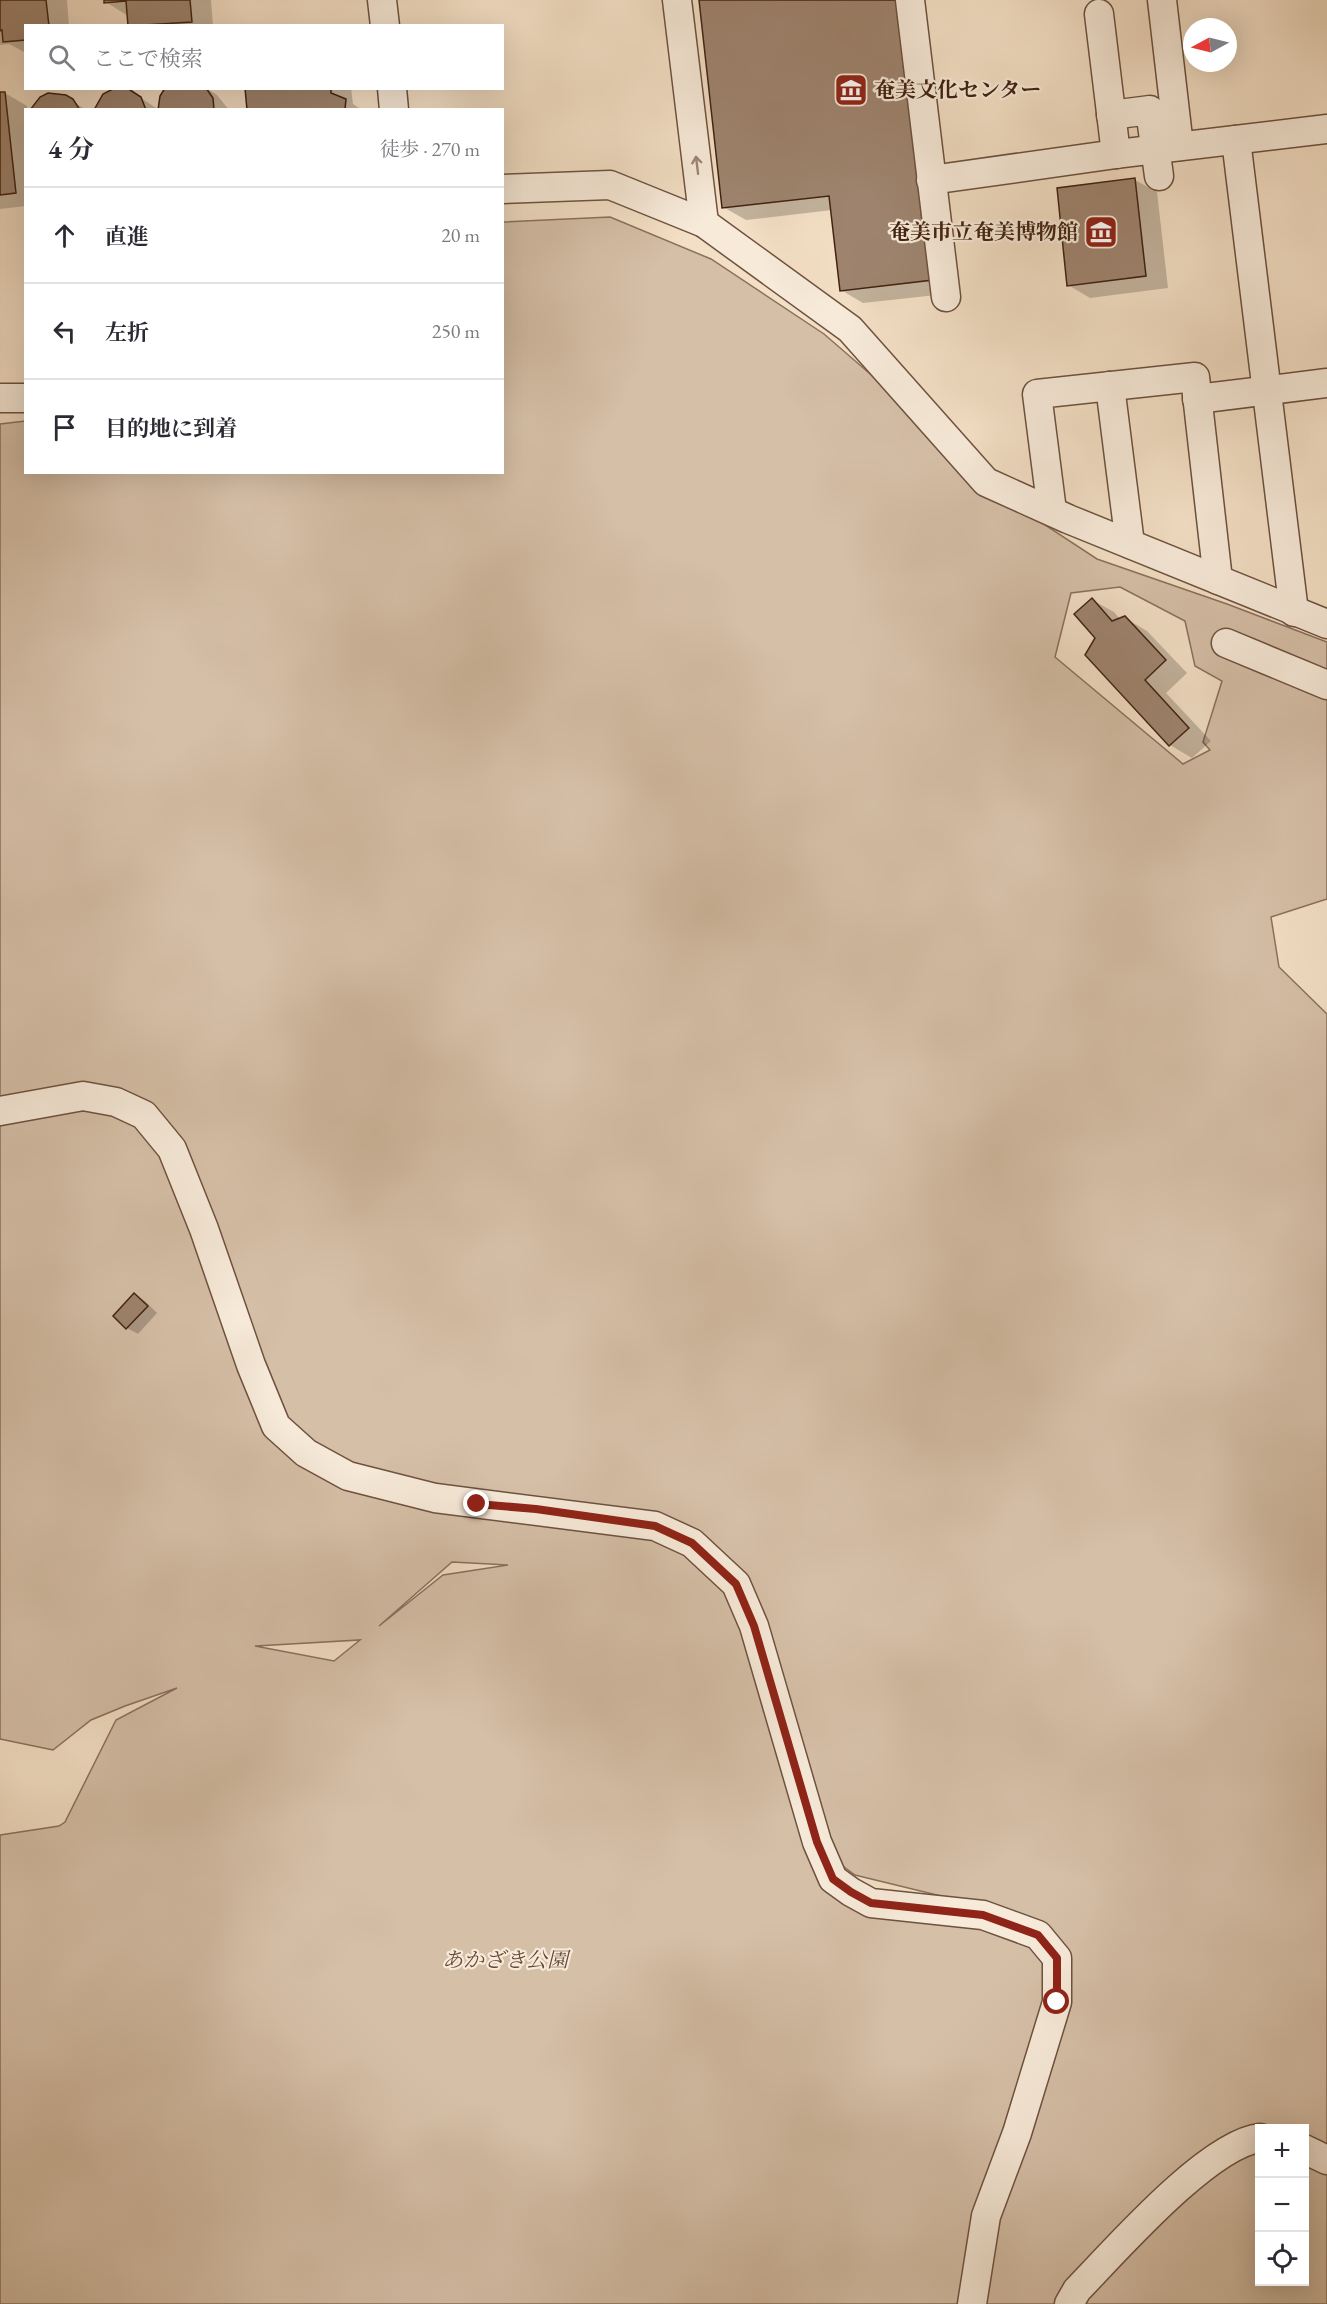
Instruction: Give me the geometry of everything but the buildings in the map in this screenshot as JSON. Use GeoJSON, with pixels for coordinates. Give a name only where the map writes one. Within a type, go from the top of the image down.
{"type":"FeatureCollection","features":[{"type":"Feature","properties":{"kind":"street"},"geometry":{"type":"LineString","coordinates":[[382,0],[385,24]]}},
{"type":"Feature","properties":{"kind":"street"},"geometry":{"type":"LineString","coordinates":[[677,0],[704,223]]}},
{"type":"Feature","properties":{"kind":"street"},"geometry":{"type":"LineString","coordinates":[[910,0],[946,297]]}},
{"type":"Feature","properties":{"kind":"street"},"geometry":{"type":"LineString","coordinates":[[1162,0],[1164,157]]}},
{"type":"Feature","properties":{"kind":"street"},"geometry":{"type":"LineString","coordinates":[[1099,14],[1116,154]]}},
{"type":"Feature","properties":{"kind":"street"},"geometry":{"type":"LineString","coordinates":[[392,90],[394,108]]}},
{"type":"Feature","properties":{"kind":"street"},"geometry":{"type":"LineString","coordinates":[[1111,115],[1150,110],[1164,157]]}},
{"type":"Feature","properties":{"kind":"street"},"geometry":{"type":"LineString","coordinates":[[931,180],[1116,154],[1164,157],[1236,140],[1327,129]]}},
{"type":"Feature","properties":{"kind":"street"},"geometry":{"type":"LineString","coordinates":[[1236,140],[1294,612]]}},
{"type":"Feature","properties":{"kind":"street"},"geometry":{"type":"LineString","coordinates":[[504,189],[610,185],[704,223],[850,329],[986,482],[1130,544],[1327,624]]}},
{"type":"Feature","properties":{"kind":"street"},"geometry":{"type":"LineString","coordinates":[[1052,511],[1037,393],[1195,377],[1218,580]]}},
{"type":"Feature","properties":{"kind":"street"},"geometry":{"type":"LineString","coordinates":[[1197,399],[1327,383]]}},
{"type":"Feature","properties":{"kind":"street"},"geometry":{"type":"LineString","coordinates":[[1110,386],[1130,544]]}},
{"type":"Feature","properties":{"kind":"street"},"geometry":{"type":"LineString","coordinates":[[0,398],[24,398]]}},
{"type":"Feature","properties":{"kind":"street"},"geometry":{"type":"LineString","coordinates":[[1226,644],[1327,685]]}},
{"type":"Feature","properties":{"kind":"street"},"geometry":{"type":"LineString","coordinates":[[0,1111],[84,1096],[116,1102],[144,1115],[172,1149],[204,1229],[251,1365],[276,1426],[306,1453],[348,1476],[435,1498],[655,1526],[692,1543],[736,1584],[754,1626],[817,1842],[833,1879],[871,1903],[983,1915],[1038,1935],[1057,1958],[1057,2002],[1017,2133],[986,2216],[972,2304]]}},
{"type":"Feature","properties":{"kind":"street"},"geometry":{"type":"LineString","coordinates":[[1069,2304],[1077,2290],[1208,2162],[1247,2140],[1255,2139]]}},
{"type":"Feature","properties":{"kind":"street"},"geometry":{"type":"LineString","coordinates":[[1309,2151],[1327,2160]]}},
{"type":"Feature","properties":{"kind":"green space","name":"あかざき公園"},"geometry":{"type":"Polygon","coordinates":[[[610,217],[711,259],[824,334],[1045,525],[1097,559],[1327,642],[1327,899],[1271,917],[1279,967],[1327,1014],[1327,2304],[0,2304],[0,1835],[59,1826],[65,1822],[116,1720],[177,1688],[91,1720],[53,1750],[0,1739],[0,424],[24,421],[24,474],[504,474],[504,222],[610,217]],[[1120,587],[1071,593],[1055,657],[1183,764],[1210,750],[1203,742],[1222,681],[1195,666],[1185,621],[1120,587]],[[452,1562],[379,1626],[443,1575],[508,1565],[452,1562]],[[360,1640],[255,1646],[334,1661],[360,1640]],[[840,1864],[851,1892],[945,1897],[855,1875],[840,1864]]]}},
{"type":"Feature","properties":{"kind":"place","name":"奄美文化センター"},"geometry":{"type":"Point","coordinates":[851,90]}},
{"type":"Feature","properties":{"kind":"place","name":"奄美市立奄美博物館"},"geometry":{"type":"Point","coordinates":[1101,232]}},
{"type":"Feature","properties":{"kind":"route"},"geometry":{"type":"LineString","coordinates":[[477,1504],[536,1509],[655,1526],[692,1543],[736,1584],[754,1626],[817,1842],[833,1879],[871,1903],[983,1915],[1038,1935],[1057,1958],[1057,2002]]}}]}
